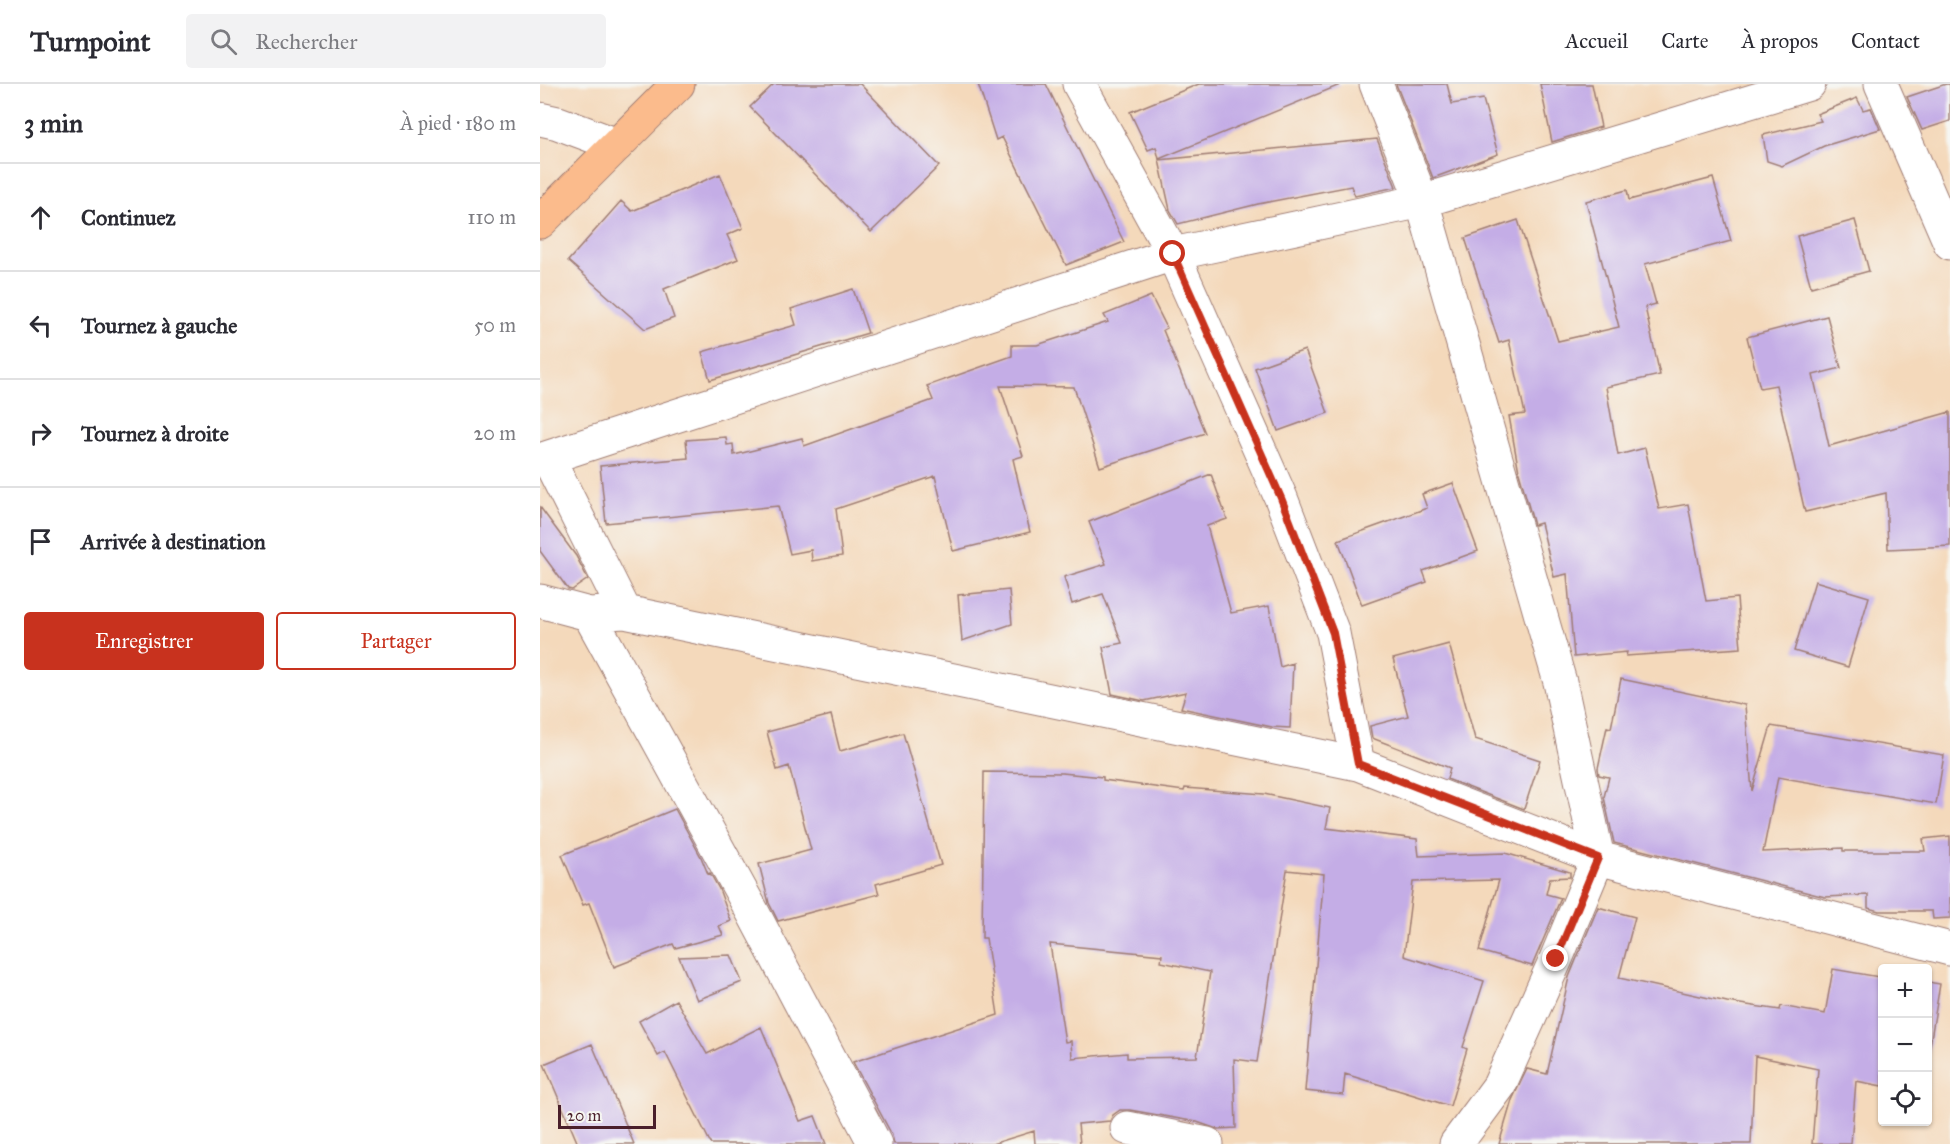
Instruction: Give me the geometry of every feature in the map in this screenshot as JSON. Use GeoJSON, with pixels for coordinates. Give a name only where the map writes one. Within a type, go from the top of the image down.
{"type":"FeatureCollection","features":[{"type":"Feature","properties":{"kind":"main road"},"geometry":{"type":"LineString","coordinates":[[540,222],[678,84]]}},
{"type":"Feature","properties":{"kind":"street"},"geometry":{"type":"LineString","coordinates":[[1079,84],[1173,254],[1281,498],[1333,633],[1358,764]]}},
{"type":"Feature","properties":{"kind":"street"},"geometry":{"type":"LineString","coordinates":[[1376,84],[1422,201],[1560,682],[1598,858],[1499,1086],[1456,1144]]}},
{"type":"Feature","properties":{"kind":"street"},"geometry":{"type":"LineString","coordinates":[[626,612],[544,459],[1173,254],[1422,201],[1809,84]]}},
{"type":"Feature","properties":{"kind":"street"},"geometry":{"type":"LineString","coordinates":[[1881,84],[1950,243]]}},
{"type":"Feature","properties":{"kind":"street"},"geometry":{"type":"LineString","coordinates":[[540,119],[558,123],[617,146]]}},
{"type":"Feature","properties":{"kind":"street"},"geometry":{"type":"LineString","coordinates":[[540,601],[589,614],[626,612],[1358,764],[1598,858],[1950,949]]}},
{"type":"Feature","properties":{"kind":"street"},"geometry":{"type":"LineString","coordinates":[[589,614],[747,901],[875,1144]]}},
{"type":"Feature","properties":{"kind":"street"},"geometry":{"type":"LineString","coordinates":[[1127,1128],[1207,1144]]}},
{"type":"Feature","properties":{"kind":"building"},"geometry":{"type":"Polygon","coordinates":[[[774,84],[860,84],[939,166],[871,232],[750,107],[774,84]]]}},
{"type":"Feature","properties":{"kind":"building"},"geometry":{"type":"Polygon","coordinates":[[[978,84],[1046,84],[1124,242],[1066,265],[1002,137],[996,140],[978,84]]]}},
{"type":"Feature","properties":{"kind":"building"},"geometry":{"type":"Polygon","coordinates":[[[1199,84],[1340,85],[1159,159],[1156,147],[1148,150],[1130,112],[1199,84]]]}},
{"type":"Feature","properties":{"kind":"building"},"geometry":{"type":"Polygon","coordinates":[[[1396,84],[1447,84],[1452,104],[1483,99],[1498,154],[1433,178],[1396,84]]]}},
{"type":"Feature","properties":{"kind":"building"},"geometry":{"type":"Polygon","coordinates":[[[1540,84],[1592,84],[1601,127],[1552,142],[1540,84]]]}},
{"type":"Feature","properties":{"kind":"building"},"geometry":{"type":"Polygon","coordinates":[[[1950,84],[1950,121],[1922,130],[1907,97],[1950,84]]]}},
{"type":"Feature","properties":{"kind":"building"},"geometry":{"type":"Polygon","coordinates":[[[1857,98],[1863,110],[1871,108],[1880,129],[1824,146],[1782,166],[1767,161],[1763,135],[1821,121],[1817,114],[1857,98]]]}},
{"type":"Feature","properties":{"kind":"building"},"geometry":{"type":"Polygon","coordinates":[[[1377,139],[1396,187],[1355,196],[1351,186],[1258,204],[1178,224],[1170,210],[1159,160],[1377,139]]]}},
{"type":"Feature","properties":{"kind":"building"},"geometry":{"type":"Polygon","coordinates":[[[720,174],[743,228],[727,235],[738,259],[664,289],[674,318],[645,329],[568,261],[621,201],[632,211],[720,174]]]}},
{"type":"Feature","properties":{"kind":"building"},"geometry":{"type":"Polygon","coordinates":[[[1713,178],[1731,241],[1645,264],[1656,304],[1645,307],[1660,375],[1606,387],[1618,455],[1645,448],[1659,509],[1688,504],[1706,601],[1737,598],[1741,648],[1626,656],[1627,652],[1574,657],[1567,574],[1554,577],[1541,523],[1534,525],[1519,472],[1509,416],[1525,414],[1509,340],[1499,343],[1465,238],[1518,220],[1558,341],[1619,327],[1586,201],[1627,190],[1629,200],[1713,178]]]}},
{"type":"Feature","properties":{"kind":"building"},"geometry":{"type":"Polygon","coordinates":[[[1855,220],[1869,271],[1811,287],[1797,236],[1855,220]]]}},
{"type":"Feature","properties":{"kind":"building"},"geometry":{"type":"Polygon","coordinates":[[[853,289],[868,333],[710,380],[702,352],[796,325],[791,309],[853,289]]]}},
{"type":"Feature","properties":{"kind":"building"},"geometry":{"type":"Polygon","coordinates":[[[1151,296],[1167,328],[1163,330],[1205,433],[1100,467],[1074,387],[1000,386],[1023,456],[1013,459],[1030,532],[953,551],[935,476],[836,509],[842,556],[812,561],[811,550],[790,554],[778,506],[606,523],[600,466],[688,458],[686,440],[726,437],[727,445],[733,444],[734,455],[802,438],[804,446],[933,400],[927,386],[1012,356],[1012,345],[1037,345],[1108,322],[1104,315],[1151,296]]]}},
{"type":"Feature","properties":{"kind":"building"},"geometry":{"type":"Polygon","coordinates":[[[1827,316],[1841,368],[1813,375],[1829,446],[1950,412],[1950,546],[1888,549],[1886,493],[1805,512],[1776,385],[1760,388],[1747,337],[1827,316]]]}},
{"type":"Feature","properties":{"kind":"building"},"geometry":{"type":"Polygon","coordinates":[[[1305,350],[1328,413],[1278,431],[1255,368],[1305,350]]]}},
{"type":"Feature","properties":{"kind":"building"},"geometry":{"type":"Polygon","coordinates":[[[1211,474],[1227,519],[1207,526],[1231,613],[1269,606],[1280,667],[1293,663],[1290,728],[1272,727],[1181,708],[1186,692],[1144,701],[1112,694],[1103,647],[1122,643],[1103,594],[1072,604],[1064,577],[1106,564],[1089,522],[1211,474]]]}},
{"type":"Feature","properties":{"kind":"building"},"geometry":{"type":"Polygon","coordinates":[[[1453,483],[1478,551],[1423,571],[1427,582],[1362,605],[1338,540],[1427,508],[1422,494],[1453,483]]]}},
{"type":"Feature","properties":{"kind":"building"},"geometry":{"type":"Polygon","coordinates":[[[540,507],[576,556],[588,579],[572,590],[568,589],[540,551],[540,507]]]}},
{"type":"Feature","properties":{"kind":"building"},"geometry":{"type":"Polygon","coordinates":[[[1815,581],[1869,597],[1848,667],[1794,651],[1815,581]]]}},
{"type":"Feature","properties":{"kind":"building"},"geometry":{"type":"Polygon","coordinates":[[[1009,590],[1012,624],[962,641],[958,595],[1009,590]]]}},
{"type":"Feature","properties":{"kind":"building"},"geometry":{"type":"Polygon","coordinates":[[[1449,644],[1475,739],[1540,760],[1524,809],[1447,779],[1450,768],[1372,738],[1370,726],[1408,716],[1393,659],[1449,644]]]}},
{"type":"Feature","properties":{"kind":"building"},"geometry":{"type":"Polygon","coordinates":[[[1621,679],[1745,705],[1752,791],[1771,726],[1944,755],[1936,804],[1778,777],[1763,852],[1843,848],[1843,851],[1925,851],[1923,839],[1950,836],[1950,918],[1933,919],[1932,911],[1879,911],[1868,908],[1868,895],[1825,897],[1614,843],[1604,797],[1609,777],[1599,775],[1598,768],[1607,727],[1611,728],[1621,679]]]}},
{"type":"Feature","properties":{"kind":"building"},"geometry":{"type":"Polygon","coordinates":[[[831,715],[840,751],[903,733],[941,865],[876,884],[879,894],[778,921],[769,903],[759,864],[811,850],[789,766],[777,770],[767,732],[831,715]]]}},
{"type":"Feature","properties":{"kind":"building"},"geometry":{"type":"Polygon","coordinates":[[[984,772],[1062,773],[1103,777],[1103,780],[1184,791],[1185,788],[1264,794],[1330,808],[1326,828],[1417,839],[1419,856],[1505,853],[1570,872],[1570,877],[1550,878],[1546,894],[1561,898],[1532,966],[1479,951],[1499,880],[1413,882],[1404,956],[1484,981],[1463,1047],[1467,1049],[1450,1106],[1345,1074],[1343,1095],[1305,1091],[1324,874],[1287,870],[1257,1062],[1234,1059],[1236,1128],[1217,1129],[1197,1122],[1120,1110],[1113,1115],[1110,1121],[1078,1124],[1080,1144],[1035,1144],[1034,1131],[992,1144],[894,1144],[892,1135],[853,1062],[998,1015],[986,938],[982,938],[984,772]],[[1050,944],[1065,1042],[1071,1041],[1072,1058],[1127,1053],[1127,1058],[1197,1057],[1210,972],[1161,962],[1162,955],[1050,944]]]}},
{"type":"Feature","properties":{"kind":"building"},"geometry":{"type":"Polygon","coordinates":[[[675,809],[708,874],[710,873],[719,889],[731,921],[719,926],[723,935],[675,948],[673,944],[614,967],[589,903],[583,905],[562,855],[675,809]]]}},
{"type":"Feature","properties":{"kind":"building"},"geometry":{"type":"Polygon","coordinates":[[[1598,907],[1635,917],[1619,978],[1727,1002],[1780,1010],[1781,1006],[1825,1014],[1833,969],[1878,977],[1878,1085],[1856,1081],[1851,1144],[1812,1144],[1818,1069],[1755,1056],[1751,1144],[1499,1144],[1512,1100],[1527,1069],[1547,1074],[1569,977],[1598,907]]]}},
{"type":"Feature","properties":{"kind":"building"},"geometry":{"type":"Polygon","coordinates":[[[731,955],[742,982],[697,1000],[679,957],[731,955]]]}},
{"type":"Feature","properties":{"kind":"building"},"geometry":{"type":"Polygon","coordinates":[[[1932,983],[1940,984],[1932,1033],[1932,983]]]}},
{"type":"Feature","properties":{"kind":"building"},"geometry":{"type":"Polygon","coordinates":[[[676,1000],[707,1054],[761,1027],[800,1121],[815,1116],[826,1144],[711,1144],[665,1052],[658,1056],[639,1021],[676,1000]]]}},
{"type":"Feature","properties":{"kind":"building"},"geometry":{"type":"Polygon","coordinates":[[[592,1044],[634,1144],[578,1144],[544,1064],[592,1044]]]}},
{"type":"Feature","properties":{"kind":"route"},"geometry":{"type":"LineString","coordinates":[[1173,254],[1281,498],[1333,633],[1358,764],[1598,858],[1556,959]]}}]}
